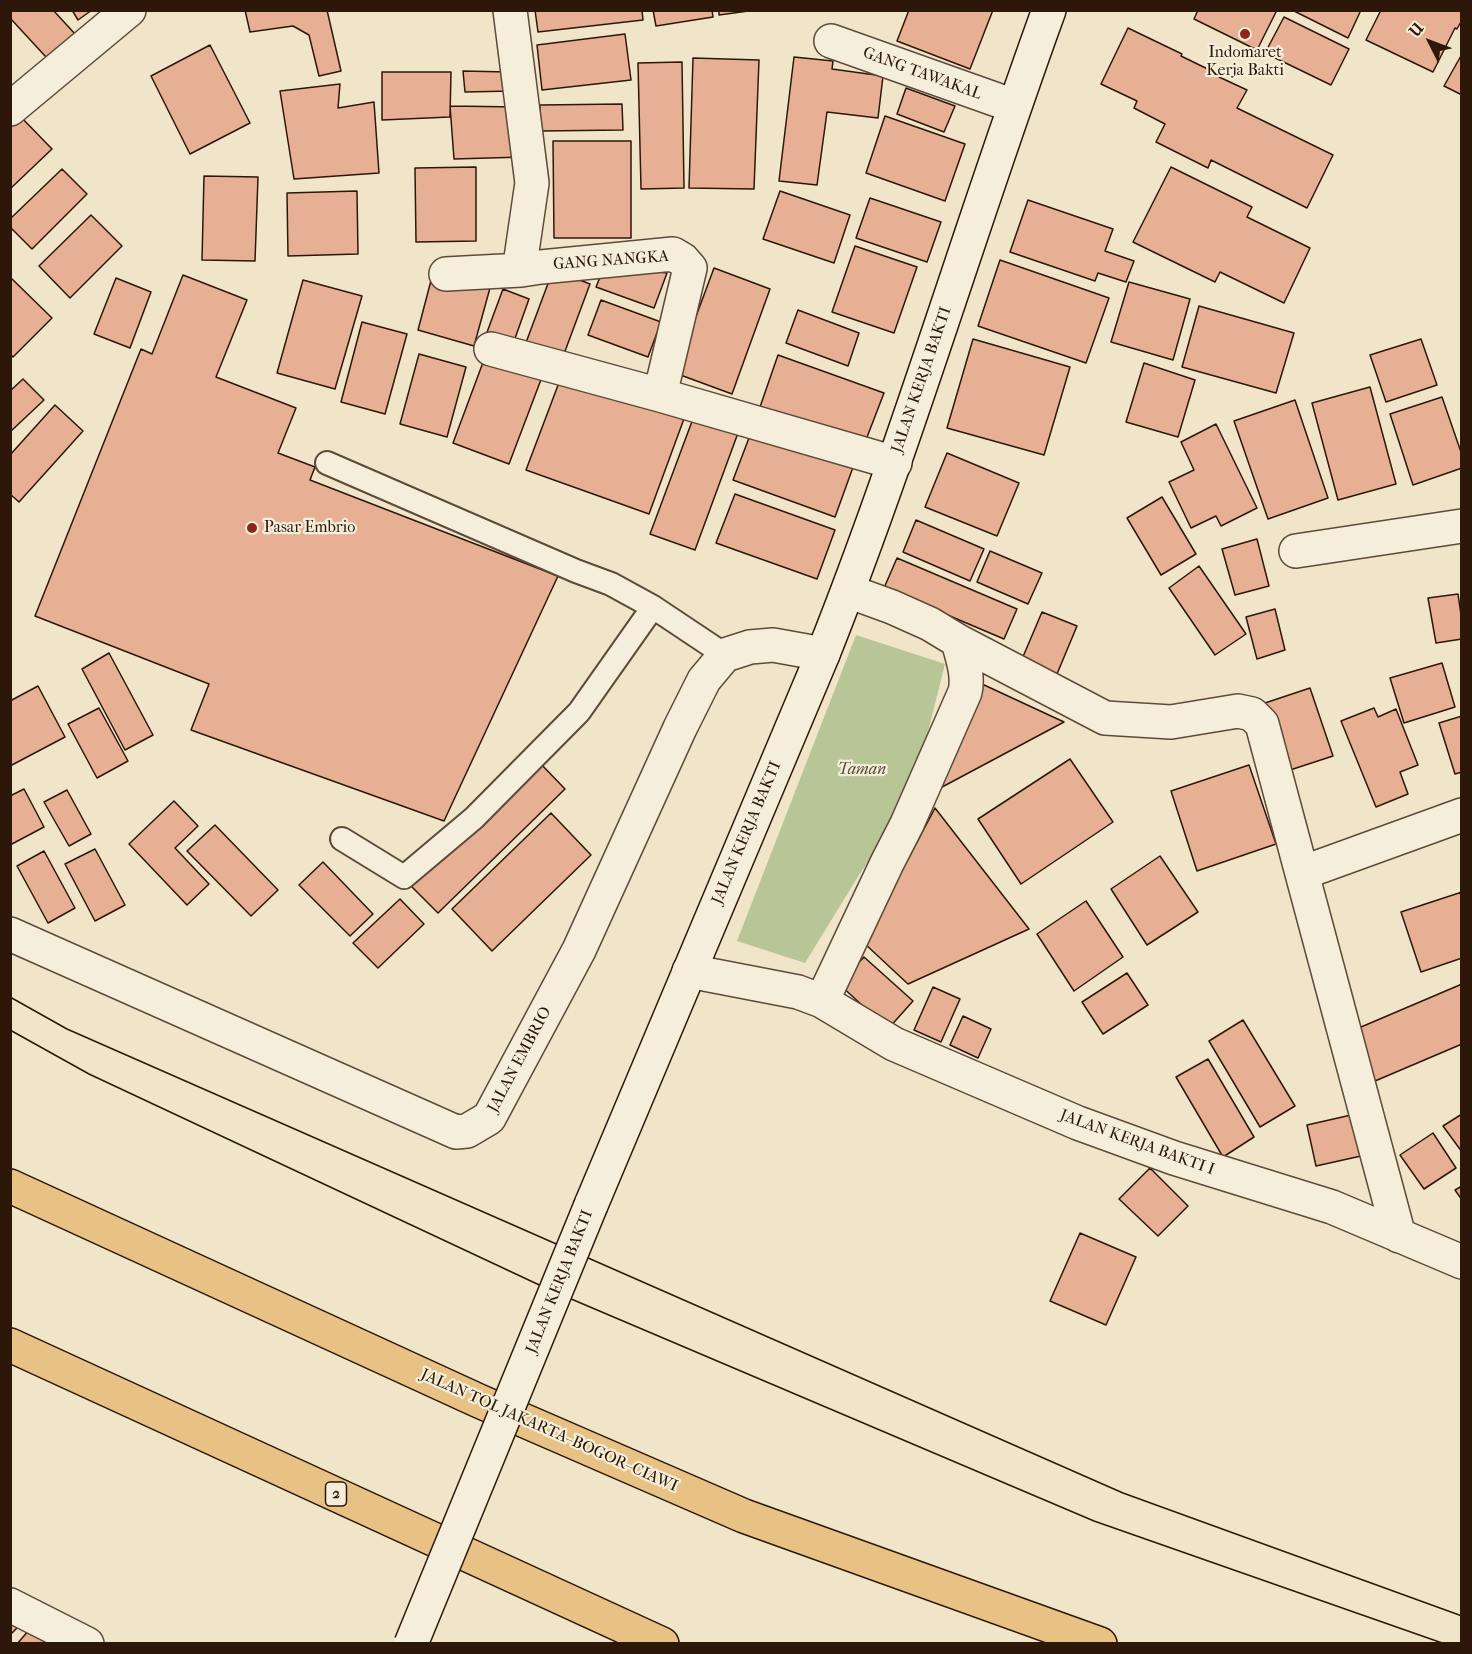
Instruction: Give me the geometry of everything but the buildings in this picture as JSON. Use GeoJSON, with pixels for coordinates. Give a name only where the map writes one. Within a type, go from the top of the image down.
{"type":"FeatureCollection","features":[{"type":"Feature","properties":{"kind":"highway","name":"JALAN TOL JAKARTA–BOGOR–CIAWI"},"geometry":{"type":"LineString","coordinates":[[10,1186],[478,1401],[744,1516],[1100,1644]]}},
{"type":"Feature","properties":{"kind":"highway","name":"2"},"geometry":{"type":"LineString","coordinates":[[10,1345],[662,1644]]}},
{"type":"Feature","properties":{"kind":"street"},"geometry":{"type":"LineString","coordinates":[[10,109],[129,10]]}},
{"type":"Feature","properties":{"kind":"street"},"geometry":{"type":"LineString","coordinates":[[446,274],[521,270],[532,183],[510,10]]}},
{"type":"Feature","properties":{"kind":"street","name":"JALAN KERJA BAKTI"},"geometry":{"type":"LineString","coordinates":[[411,1644],[591,1205],[848,591],[895,463],[1014,106],[1049,10]]}},
{"type":"Feature","properties":{"kind":"street","name":"GANG TAWAKAL"},"geometry":{"type":"LineString","coordinates":[[831,41],[1014,106]]}},
{"type":"Feature","properties":{"kind":"street","name":"GANG NANGKA"},"geometry":{"type":"LineString","coordinates":[[521,270],[673,254],[683,260],[690,268],[660,395]]}},
{"type":"Feature","properties":{"kind":"street"},"geometry":{"type":"LineString","coordinates":[[491,349],[895,463]]}},
{"type":"Feature","properties":{"kind":"street"},"geometry":{"type":"LineString","coordinates":[[1296,551],[1461,526]]}},
{"type":"Feature","properties":{"kind":"street"},"geometry":{"type":"LineString","coordinates":[[848,591],[930,624],[1105,718],[1171,722],[1238,711],[1252,714],[1262,724],[1399,1236]]}},
{"type":"Feature","properties":{"kind":"street"},"geometry":{"type":"LineString","coordinates":[[822,1001],[907,824],[965,692],[967,686],[965,668],[958,641]]}},
{"type":"Feature","properties":{"kind":"street"},"geometry":{"type":"LineString","coordinates":[[725,655],[750,647],[773,645],[823,654]]}},
{"type":"Feature","properties":{"kind":"street","name":"JALAN EMBRIO"},"geometry":{"type":"LineString","coordinates":[[10,934],[456,1132],[467,1131],[489,1118],[496,1107],[579,950],[691,705],[705,680],[725,655]]}},
{"type":"Feature","properties":{"kind":"street"},"geometry":{"type":"LineString","coordinates":[[1302,873],[1461,815]]}},
{"type":"Feature","properties":{"kind":"street","name":"JALAN KERJA BAKTI I"},"geometry":{"type":"LineString","coordinates":[[689,971],[798,992],[822,1001],[894,1044],[1078,1123],[1174,1158],[1332,1207],[1461,1262]]}},
{"type":"Feature","properties":{"kind":"street"},"geometry":{"type":"LineString","coordinates":[[10,1605],[87,1644]]}},
{"type":"Feature","properties":{"kind":"lane"},"geometry":{"type":"LineString","coordinates":[[327,463],[611,584],[652,607],[725,655]]}},
{"type":"Feature","properties":{"kind":"lane"},"geometry":{"type":"LineString","coordinates":[[342,839],[404,877],[474,818],[579,712],[652,607]]}},
{"type":"Feature","properties":{"kind":"green space","name":"Taman"},"geometry":{"type":"Polygon","coordinates":[[[856,635],[945,664],[912,795],[805,963],[737,941],[856,635]]]}},
{"type":"Feature","properties":{"kind":"tram line"},"geometry":{"type":"LineString","coordinates":[[10,997],[67,1029],[1123,1493],[1462,1616]]}},
{"type":"Feature","properties":{"kind":"tram line"},"geometry":{"type":"LineString","coordinates":[[10,1030],[89,1074],[550,1290],[1094,1521],[1445,1644]]}},
{"type":"Feature","properties":{"kind":"place","name":"Indomaret Kerja Bakti"},"geometry":{"type":"Point","coordinates":[1245,34]}},
{"type":"Feature","properties":{"kind":"place","name":"Pasar Embrio"},"geometry":{"type":"Point","coordinates":[252,528]}}]}
